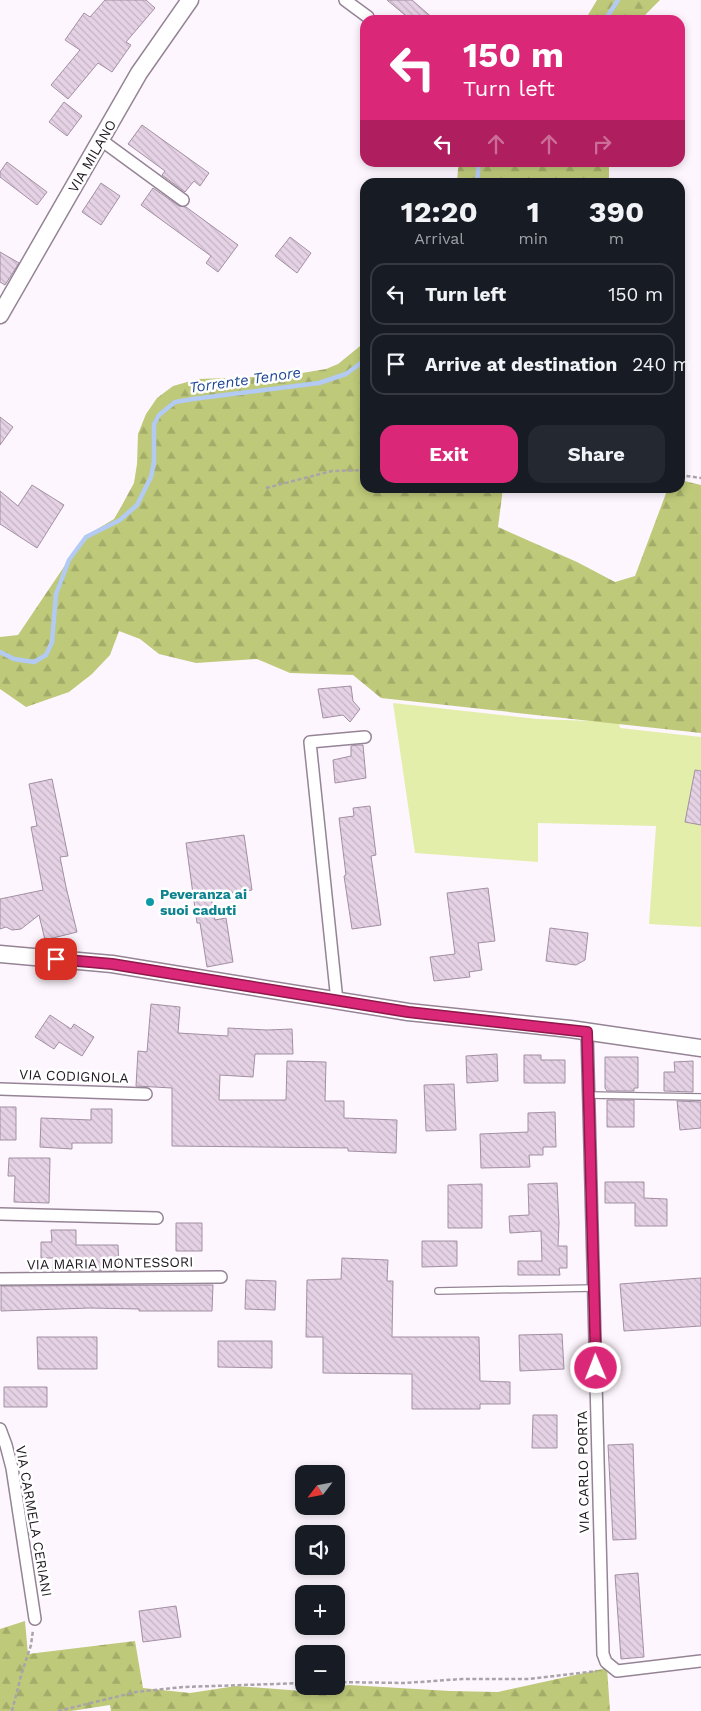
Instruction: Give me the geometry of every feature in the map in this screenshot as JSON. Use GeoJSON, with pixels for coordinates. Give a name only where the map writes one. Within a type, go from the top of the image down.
{"type":"FeatureCollection","features":[{"type":"Feature","properties":{"kind":"street"},"geometry":{"type":"LineString","coordinates":[[345,0],[365,15]]}},
{"type":"Feature","properties":{"kind":"street","name":"VIA MILANO"},"geometry":{"type":"LineString","coordinates":[[0,315],[139,73],[185,2]]}},
{"type":"Feature","properties":{"kind":"street"},"geometry":{"type":"LineString","coordinates":[[100,140],[183,200]]}},
{"type":"Feature","properties":{"kind":"street"},"geometry":{"type":"LineString","coordinates":[[337,1001],[310,742],[365,737]]}},
{"type":"Feature","properties":{"kind":"street"},"geometry":{"type":"LineString","coordinates":[[0,954],[112,964],[408,1012],[587,1032],[701,1048]]}},
{"type":"Feature","properties":{"kind":"street","name":"VIA CARLO PORTA"},"geometry":{"type":"LineString","coordinates":[[587,1032],[602,1647],[606,1662],[617,1671]]}},
{"type":"Feature","properties":{"kind":"street","name":"VIA CODIGNOLA"},"geometry":{"type":"LineString","coordinates":[[0,1089],[146,1094]]}},
{"type":"Feature","properties":{"kind":"street"},"geometry":{"type":"LineString","coordinates":[[0,1214],[157,1218]]}},
{"type":"Feature","properties":{"kind":"street","name":"VIA MARIA MONTESSORI"},"geometry":{"type":"LineString","coordinates":[[0,1279],[221,1277]]}},
{"type":"Feature","properties":{"kind":"street","name":"VIA CARMELA CERIANI"},"geometry":{"type":"LineString","coordinates":[[0,1429],[12,1468],[35,1619]]}},
{"type":"Feature","properties":{"kind":"street"},"geometry":{"type":"LineString","coordinates":[[617,1671],[701,1661]]}},
{"type":"Feature","properties":{"kind":"lane"},"geometry":{"type":"LineString","coordinates":[[589,1095],[701,1097]]}},
{"type":"Feature","properties":{"kind":"lane"},"geometry":{"type":"LineString","coordinates":[[438,1291],[594,1288]]}},
{"type":"Feature","properties":{"kind":"path"},"geometry":{"type":"LineString","coordinates":[[266,488],[332,471],[360,470]]}},
{"type":"Feature","properties":{"kind":"path"},"geometry":{"type":"LineString","coordinates":[[685,476],[701,478]]}},
{"type":"Feature","properties":{"kind":"path"},"geometry":{"type":"LineString","coordinates":[[12,1711],[31,1644],[35,1619]]}},
{"type":"Feature","properties":{"kind":"path"},"geometry":{"type":"LineString","coordinates":[[345,1682],[405,1683],[462,1679],[529,1679],[589,1670],[617,1671]]}},
{"type":"Feature","properties":{"kind":"path"},"geometry":{"type":"LineString","coordinates":[[58,1711],[136,1692],[183,1686],[295,1683]]}},
{"type":"Feature","properties":{"kind":"green space"},"geometry":{"type":"Polygon","coordinates":[[[597,0],[660,0],[645,15],[588,15],[597,0]]]}},
{"type":"Feature","properties":{"kind":"green space"},"geometry":{"type":"Polygon","coordinates":[[[459,167],[609,167],[609,178],[457,178],[459,167]]]}},
{"type":"Feature","properties":{"kind":"green space"},"geometry":{"type":"Polygon","coordinates":[[[360,346],[360,493],[502,493],[498,527],[577,562],[615,582],[635,576],[666,493],[685,493],[685,481],[701,485],[701,733],[381,698],[353,675],[290,673],[257,659],[196,663],[159,654],[140,639],[119,631],[110,655],[92,674],[69,692],[26,707],[0,689],[0,637],[18,635],[84,537],[114,519],[134,483],[138,434],[146,414],[157,398],[173,386],[198,379],[284,376],[326,369],[338,364],[360,346]]]}},
{"type":"Feature","properties":{"kind":"green space"},"geometry":{"type":"Polygon","coordinates":[[[393,703],[537,719],[619,722],[620,728],[701,737],[701,927],[649,924],[656,826],[538,823],[538,862],[415,853],[393,703]]]}},
{"type":"Feature","properties":{"kind":"green space"},"geometry":{"type":"Polygon","coordinates":[[[25,1621],[28,1654],[135,1641],[143,1688],[190,1693],[236,1686],[295,1690],[295,1695],[345,1695],[345,1686],[349,1685],[498,1692],[607,1668],[610,1711],[111,1711],[110,1705],[71,1711],[0,1711],[0,1629],[25,1621]]]}},
{"type":"Feature","properties":{"kind":"building"},"geometry":{"type":"Polygon","coordinates":[[[105,0],[146,0],[155,8],[126,42],[131,45],[112,72],[98,63],[68,99],[51,85],[80,50],[65,40],[84,13],[90,17],[105,0]]]}},
{"type":"Feature","properties":{"kind":"building"},"geometry":{"type":"Polygon","coordinates":[[[387,0],[412,0],[429,15],[405,15],[387,0]]]}},
{"type":"Feature","properties":{"kind":"building"},"geometry":{"type":"Polygon","coordinates":[[[64,102],[82,116],[67,136],[49,122],[64,102]]]}},
{"type":"Feature","properties":{"kind":"building"},"geometry":{"type":"Polygon","coordinates":[[[142,125],[209,173],[200,186],[194,181],[185,192],[162,175],[165,171],[128,144],[142,125]]]}},
{"type":"Feature","properties":{"kind":"building"},"geometry":{"type":"Polygon","coordinates":[[[7,162],[47,192],[37,205],[0,177],[0,172],[7,162]]]}},
{"type":"Feature","properties":{"kind":"building"},"geometry":{"type":"Polygon","coordinates":[[[101,183],[120,196],[101,225],[82,212],[101,183]]]}},
{"type":"Feature","properties":{"kind":"building"},"geometry":{"type":"Polygon","coordinates":[[[153,188],[179,206],[186,207],[238,245],[218,272],[206,263],[211,256],[141,205],[153,188]]]}},
{"type":"Feature","properties":{"kind":"building"},"geometry":{"type":"Polygon","coordinates":[[[290,237],[311,253],[297,273],[275,256],[290,237]]]}},
{"type":"Feature","properties":{"kind":"building"},"geometry":{"type":"Polygon","coordinates":[[[0,252],[19,263],[5,285],[0,282],[0,252]]]}},
{"type":"Feature","properties":{"kind":"building"},"geometry":{"type":"Polygon","coordinates":[[[0,417],[13,427],[0,445],[0,417]]]}},
{"type":"Feature","properties":{"kind":"building"},"geometry":{"type":"Polygon","coordinates":[[[32,485],[64,505],[37,548],[0,524],[0,491],[18,506],[32,485]]]}},
{"type":"Feature","properties":{"kind":"building"},"geometry":{"type":"Polygon","coordinates":[[[351,686],[353,701],[360,709],[350,722],[343,715],[323,718],[318,689],[351,686]]]}},
{"type":"Feature","properties":{"kind":"building"},"geometry":{"type":"Polygon","coordinates":[[[363,745],[366,778],[335,783],[333,760],[351,756],[351,746],[363,745]]]}},
{"type":"Feature","properties":{"kind":"building"},"geometry":{"type":"Polygon","coordinates":[[[695,770],[701,771],[701,825],[685,822],[695,770]]]}},
{"type":"Feature","properties":{"kind":"building"},"geometry":{"type":"Polygon","coordinates":[[[52,779],[68,856],[60,857],[77,932],[45,940],[39,915],[21,929],[12,930],[6,927],[0,929],[0,899],[43,890],[31,827],[37,826],[29,784],[52,779]]]}},
{"type":"Feature","properties":{"kind":"building"},"geometry":{"type":"Polygon","coordinates":[[[370,806],[376,855],[371,856],[381,925],[352,929],[344,876],[346,875],[339,818],[354,816],[353,808],[370,806]]]}},
{"type":"Feature","properties":{"kind":"building"},"geometry":{"type":"Polygon","coordinates":[[[244,835],[252,890],[211,896],[215,920],[226,918],[233,962],[207,967],[200,923],[197,923],[186,843],[244,835]]]}},
{"type":"Feature","properties":{"kind":"building"},"geometry":{"type":"Polygon","coordinates":[[[488,888],[495,941],[478,943],[482,970],[469,972],[470,977],[434,981],[430,957],[455,954],[447,893],[488,888]]]}},
{"type":"Feature","properties":{"kind":"building"},"geometry":{"type":"Polygon","coordinates":[[[550,928],[588,933],[585,960],[576,965],[546,961],[550,928]]]}},
{"type":"Feature","properties":{"kind":"building"},"geometry":{"type":"Polygon","coordinates":[[[151,1004],[180,1007],[178,1033],[228,1036],[228,1028],[292,1029],[293,1054],[255,1054],[253,1077],[220,1075],[219,1100],[286,1100],[287,1061],[326,1062],[325,1101],[344,1101],[344,1118],[397,1120],[396,1153],[348,1151],[348,1148],[172,1146],[172,1088],[136,1086],[138,1051],[147,1052],[151,1004]]]}},
{"type":"Feature","properties":{"kind":"building"},"geometry":{"type":"Polygon","coordinates":[[[50,1015],[71,1029],[74,1024],[94,1037],[82,1056],[59,1042],[54,1049],[35,1037],[50,1015]]]}},
{"type":"Feature","properties":{"kind":"building"},"geometry":{"type":"Polygon","coordinates":[[[497,1054],[498,1081],[467,1083],[466,1056],[497,1054]]]}},
{"type":"Feature","properties":{"kind":"building"},"geometry":{"type":"Polygon","coordinates":[[[524,1055],[541,1055],[541,1060],[565,1060],[565,1083],[524,1083],[524,1055]]]}},
{"type":"Feature","properties":{"kind":"building"},"geometry":{"type":"Polygon","coordinates":[[[605,1057],[638,1057],[638,1088],[634,1088],[634,1091],[607,1091],[605,1088],[605,1057]]]}},
{"type":"Feature","properties":{"kind":"building"},"geometry":{"type":"Polygon","coordinates":[[[693,1061],[693,1092],[664,1091],[664,1072],[675,1072],[674,1062],[693,1061]]]}},
{"type":"Feature","properties":{"kind":"building"},"geometry":{"type":"Polygon","coordinates":[[[454,1084],[456,1130],[426,1131],[424,1085],[454,1084]]]}},
{"type":"Feature","properties":{"kind":"building"},"geometry":{"type":"Polygon","coordinates":[[[607,1100],[634,1100],[634,1127],[607,1127],[607,1100]]]}},
{"type":"Feature","properties":{"kind":"building"},"geometry":{"type":"Polygon","coordinates":[[[677,1101],[701,1102],[701,1128],[680,1130],[677,1101]]]}},
{"type":"Feature","properties":{"kind":"building"},"geometry":{"type":"Polygon","coordinates":[[[0,1107],[16,1107],[16,1140],[0,1140],[0,1107]]]}},
{"type":"Feature","properties":{"kind":"building"},"geometry":{"type":"Polygon","coordinates":[[[91,1109],[112,1109],[112,1143],[72,1143],[72,1149],[40,1147],[41,1118],[91,1120],[91,1109]]]}},
{"type":"Feature","properties":{"kind":"building"},"geometry":{"type":"Polygon","coordinates":[[[555,1112],[556,1147],[543,1147],[543,1155],[529,1155],[530,1167],[481,1168],[480,1134],[528,1132],[528,1113],[555,1112]]]}},
{"type":"Feature","properties":{"kind":"building"},"geometry":{"type":"Polygon","coordinates":[[[9,1158],[50,1158],[49,1203],[14,1202],[15,1176],[8,1176],[9,1158]]]}},
{"type":"Feature","properties":{"kind":"building"},"geometry":{"type":"Polygon","coordinates":[[[605,1182],[644,1182],[644,1198],[667,1199],[667,1226],[635,1226],[635,1203],[605,1203],[605,1182]]]}},
{"type":"Feature","properties":{"kind":"building"},"geometry":{"type":"Polygon","coordinates":[[[557,1183],[558,1246],[567,1246],[567,1268],[559,1268],[560,1275],[518,1275],[518,1261],[542,1261],[541,1231],[510,1233],[509,1216],[529,1215],[528,1184],[557,1183]]]}},
{"type":"Feature","properties":{"kind":"building"},"geometry":{"type":"Polygon","coordinates":[[[482,1184],[482,1228],[448,1228],[448,1185],[482,1184]]]}},
{"type":"Feature","properties":{"kind":"building"},"geometry":{"type":"Polygon","coordinates":[[[176,1223],[202,1223],[202,1251],[176,1251],[176,1223]]]}},
{"type":"Feature","properties":{"kind":"building"},"geometry":{"type":"Polygon","coordinates":[[[51,1230],[76,1230],[76,1245],[118,1245],[119,1270],[53,1271],[53,1258],[41,1258],[41,1242],[52,1242],[51,1230]]]}},
{"type":"Feature","properties":{"kind":"building"},"geometry":{"type":"Polygon","coordinates":[[[422,1241],[457,1241],[457,1266],[422,1267],[422,1241]]]}},
{"type":"Feature","properties":{"kind":"building"},"geometry":{"type":"Polygon","coordinates":[[[342,1258],[388,1260],[387,1281],[393,1281],[392,1337],[479,1337],[480,1381],[510,1382],[510,1404],[480,1404],[480,1409],[412,1409],[412,1374],[323,1373],[323,1337],[306,1337],[307,1280],[341,1279],[342,1258]]]}},
{"type":"Feature","properties":{"kind":"building"},"geometry":{"type":"Polygon","coordinates":[[[701,1278],[701,1326],[624,1331],[620,1284],[701,1278]]]}},
{"type":"Feature","properties":{"kind":"building"},"geometry":{"type":"Polygon","coordinates":[[[246,1280],[276,1281],[275,1310],[245,1309],[246,1280]]]}},
{"type":"Feature","properties":{"kind":"building"},"geometry":{"type":"Polygon","coordinates":[[[213,1285],[212,1311],[139,1311],[139,1309],[90,1308],[1,1311],[1,1286],[213,1285]]]}},
{"type":"Feature","properties":{"kind":"building"},"geometry":{"type":"Polygon","coordinates":[[[562,1334],[564,1369],[520,1371],[519,1335],[562,1334]]]}},
{"type":"Feature","properties":{"kind":"building"},"geometry":{"type":"Polygon","coordinates":[[[37,1337],[97,1337],[97,1369],[38,1369],[37,1337]]]}},
{"type":"Feature","properties":{"kind":"building"},"geometry":{"type":"Polygon","coordinates":[[[218,1341],[272,1341],[272,1368],[218,1367],[218,1341]]]}},
{"type":"Feature","properties":{"kind":"building"},"geometry":{"type":"Polygon","coordinates":[[[4,1387],[47,1387],[47,1407],[4,1407],[4,1387]]]}},
{"type":"Feature","properties":{"kind":"building"},"geometry":{"type":"Polygon","coordinates":[[[533,1415],[557,1415],[557,1448],[532,1448],[533,1415]]]}},
{"type":"Feature","properties":{"kind":"building"},"geometry":{"type":"Polygon","coordinates":[[[633,1444],[636,1539],[613,1540],[608,1445],[633,1444]]]}},
{"type":"Feature","properties":{"kind":"building"},"geometry":{"type":"Polygon","coordinates":[[[638,1573],[644,1657],[621,1659],[615,1575],[638,1573]]]}},
{"type":"Feature","properties":{"kind":"building"},"geometry":{"type":"Polygon","coordinates":[[[176,1606],[181,1637],[143,1642],[139,1611],[176,1606]]]}},
{"type":"Feature","properties":{"kind":"waterway","name":"Torrente Tenore"},"geometry":{"type":"LineString","coordinates":[[608,15],[618,0]]}},
{"type":"Feature","properties":{"kind":"waterway","name":"Torrente Tenore"},"geometry":{"type":"LineString","coordinates":[[477,178],[478,167]]}},
{"type":"Feature","properties":{"kind":"waterway","name":"Torrente Tenore"},"geometry":{"type":"LineString","coordinates":[[0,652],[14,659],[34,662],[46,655],[52,642],[56,594],[69,560],[86,537],[120,520],[137,505],[151,477],[154,462],[154,424],[159,415],[175,402],[319,383],[346,374],[360,364]]}},
{"type":"Feature","properties":{"kind":"place","name":"Peveranza ai suoi caduti"},"geometry":{"type":"Point","coordinates":[150,902]}},
{"type":"Feature","properties":{"kind":"route"},"geometry":{"type":"LineString","coordinates":[[56,959],[112,964],[408,1012],[587,1032],[596,1368]]}}]}
